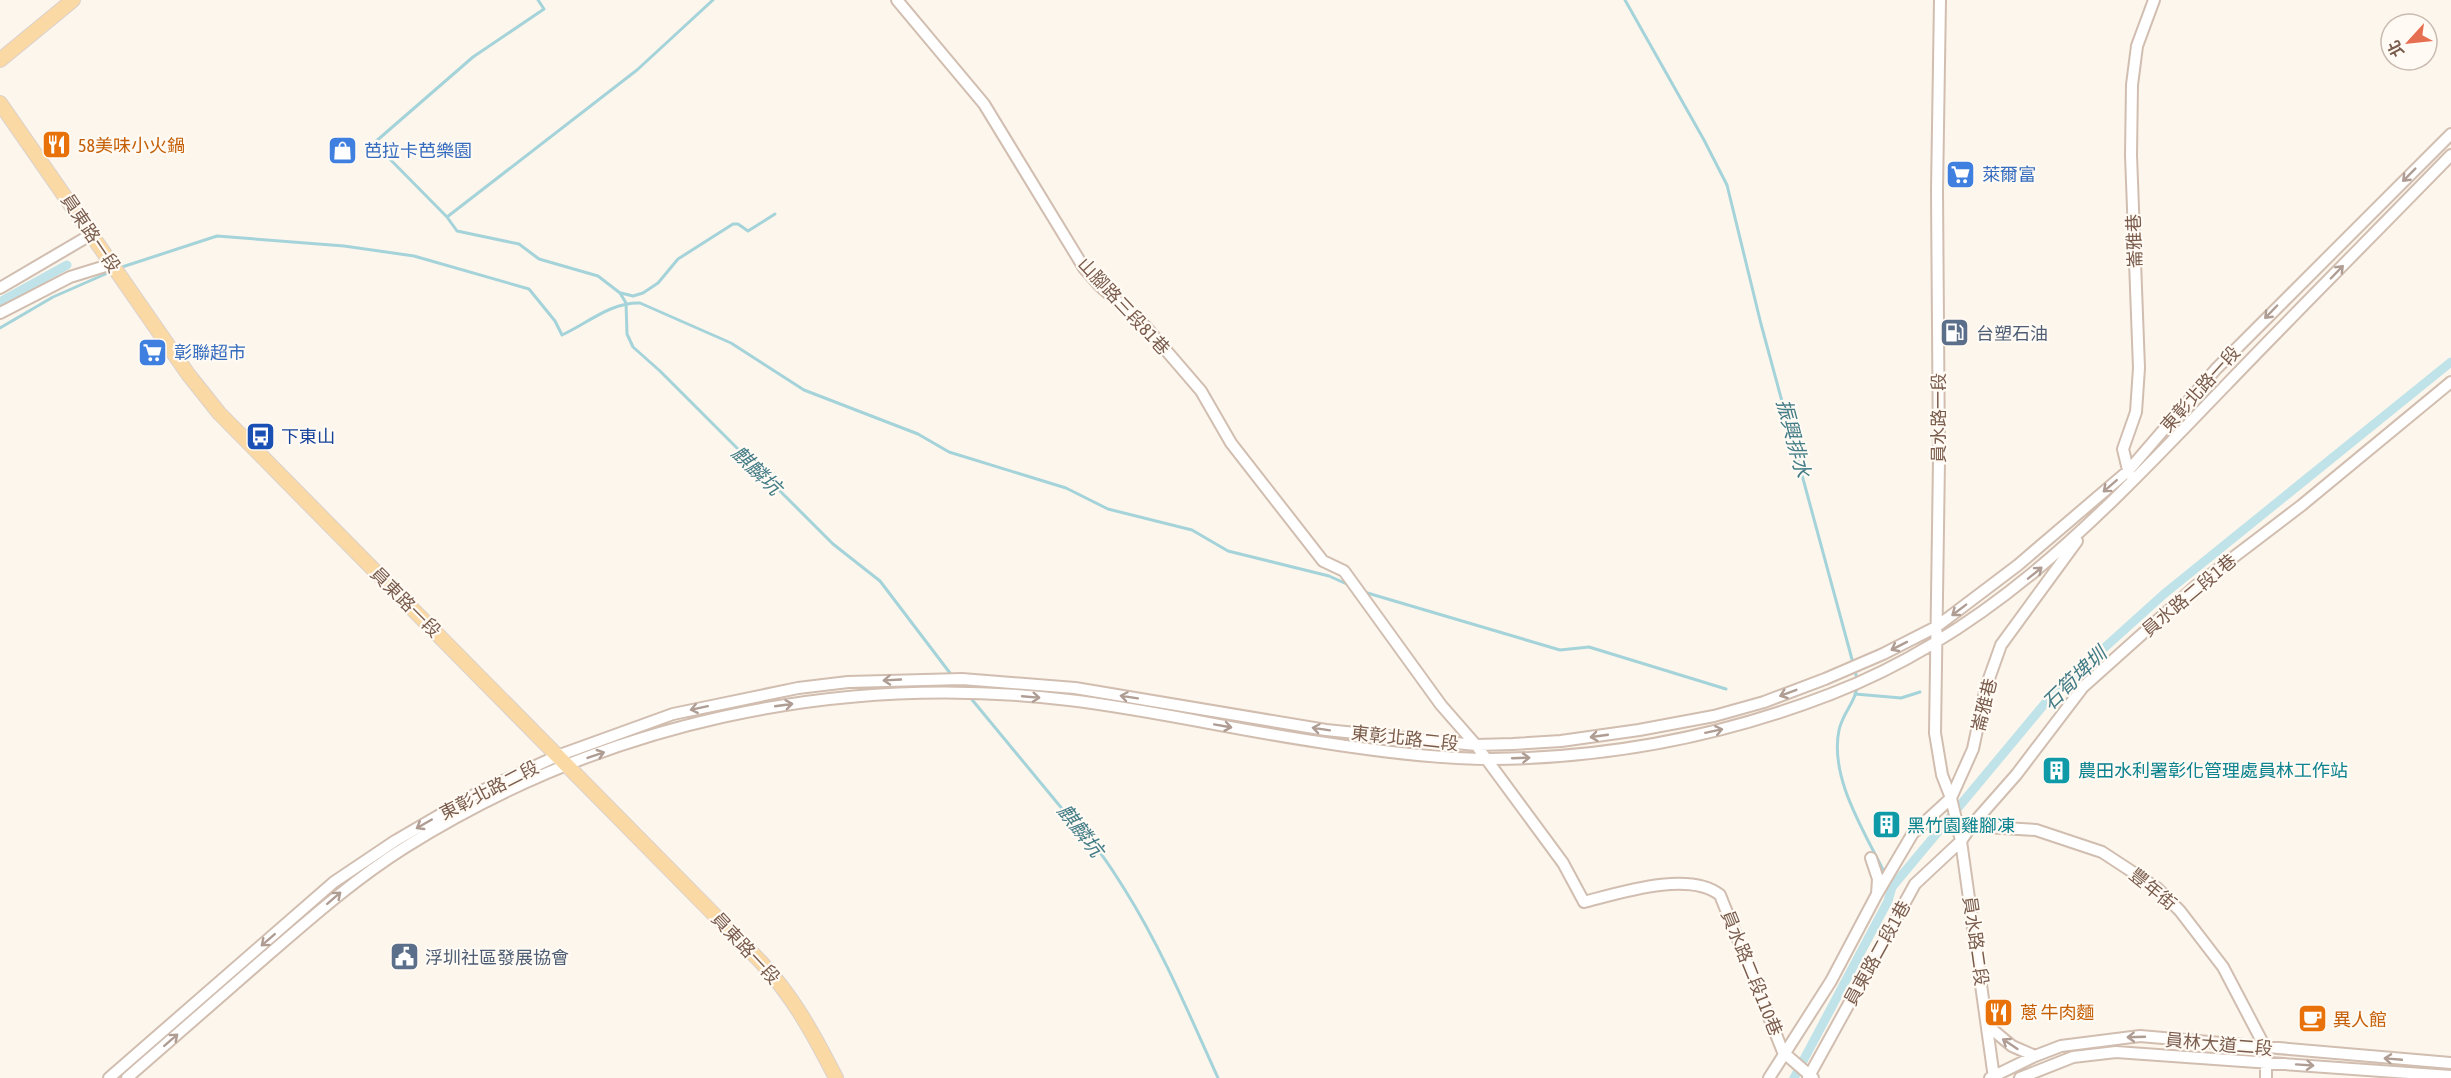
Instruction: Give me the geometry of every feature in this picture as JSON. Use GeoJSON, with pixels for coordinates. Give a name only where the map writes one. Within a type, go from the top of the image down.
{"type":"FeatureCollection","features":[{"type":"Feature","properties":{"kind":"main road"},"geometry":{"type":"LineString","coordinates":[[0,60],[74,0]]}},
{"type":"Feature","properties":{"kind":"main road","name":"員東路一段"},"geometry":{"type":"LineString","coordinates":[[0,103],[188,374],[219,413],[779,981],[803,1015],[836,1078]]}},
{"type":"Feature","properties":{"kind":"street","name":"山腳路三段81巷"},"geometry":{"type":"LineString","coordinates":[[897,0],[984,104],[1084,268],[1100,286],[1146,327],[1201,392],[1231,443],[1323,561],[1344,571],[1441,705],[1476,745]]}},
{"type":"Feature","properties":{"kind":"street","name":"員水路一段"},"geometry":{"type":"LineString","coordinates":[[1940,0],[1937,191],[1939,460],[1935,733],[1942,775],[1951,798]]}},
{"type":"Feature","properties":{"kind":"street","name":"崙雅巷"},"geometry":{"type":"LineString","coordinates":[[2128,471],[2123,449],[2136,412],[2139,368],[2131,155],[2132,85],[2137,46],[2154,0]]}},
{"type":"Feature","properties":{"kind":"street","name":"東彰北路一段"},"geometry":{"type":"LineString","coordinates":[[1936,627],[2018,565],[2128,471],[2216,369],[2451,134]]}},
{"type":"Feature","properties":{"kind":"street","name":"東彰北路一段"},"geometry":{"type":"LineString","coordinates":[[1936,643],[2013,591],[2053,558],[2135,481],[2451,155]]}},
{"type":"Feature","properties":{"kind":"street"},"geometry":{"type":"LineString","coordinates":[[0,288],[92,234]]}},
{"type":"Feature","properties":{"kind":"street"},"geometry":{"type":"LineString","coordinates":[[0,313],[70,277],[112,264]]}},
{"type":"Feature","properties":{"kind":"street","name":"員水路二段1巷"},"geometry":{"type":"LineString","coordinates":[[1961,840],[2016,775],[2083,687],[2197,585],[2302,505],[2451,382]]}},
{"type":"Feature","properties":{"kind":"street"},"geometry":{"type":"LineString","coordinates":[[2128,471],[2135,481]]}},
{"type":"Feature","properties":{"kind":"street","name":"崙雅巷"},"geometry":{"type":"LineString","coordinates":[[1951,798],[1973,749],[1986,687],[2001,645],[2065,560],[2086,527]]}},
{"type":"Feature","properties":{"kind":"street","name":"東彰北路二段"},"geometry":{"type":"LineString","coordinates":[[109,1078],[334,882],[395,841],[479,792],[673,714],[738,699],[848,682],[962,679],[1075,688],[1326,730],[1476,745],[1561,741],[1714,716],[1764,702],[1862,663],[1936,627]]}},
{"type":"Feature","properties":{"kind":"street","name":"東彰北路二段"},"geometry":{"type":"LineString","coordinates":[[127,1078],[341,892],[402,849],[562,760],[740,711],[851,696],[959,691],[1073,700],[1324,743],[1430,755],[1486,759],[1563,756],[1653,744],[1721,730],[1850,686],[1936,643]]}},
{"type":"Feature","properties":{"kind":"street"},"geometry":{"type":"LineString","coordinates":[[1476,745],[1486,759]]}},
{"type":"Feature","properties":{"kind":"street","name":"員水路二段110巷"},"geometry":{"type":"LineString","coordinates":[[1486,759],[1563,863],[1584,902],[1648,885],[1701,885],[1720,895],[1783,1052]]}},
{"type":"Feature","properties":{"kind":"street"},"geometry":{"type":"LineString","coordinates":[[1769,1078],[1783,1052],[1831,981],[1900,852],[1913,833],[1951,798]]}},
{"type":"Feature","properties":{"kind":"street","name":"員水路二段"},"geometry":{"type":"LineString","coordinates":[[1951,798],[1961,840],[1988,1026],[1992,1077]]}},
{"type":"Feature","properties":{"kind":"street","name":"豐年街"},"geometry":{"type":"LineString","coordinates":[[1971,826],[2036,830],[2080,844],[2102,852],[2157,888],[2180,911],[2223,967],[2266,1049]]}},
{"type":"Feature","properties":{"kind":"street","name":"員東路二段1巷"},"geometry":{"type":"LineString","coordinates":[[1810,1077],[1915,884],[1961,840]]}},
{"type":"Feature","properties":{"kind":"street"},"geometry":{"type":"LineString","coordinates":[[1871,858],[1878,879],[1877,894]]}},
{"type":"Feature","properties":{"kind":"street"},"geometry":{"type":"LineString","coordinates":[[1988,1026],[2012,1046],[2035,1056]]}},
{"type":"Feature","properties":{"kind":"street","name":"員林大道二段"},"geometry":{"type":"LineString","coordinates":[[1992,1077],[2061,1046],[2139,1036],[2266,1049],[2451,1063]]}},
{"type":"Feature","properties":{"kind":"street"},"geometry":{"type":"LineString","coordinates":[[2266,1049],[2266,1078]]}},
{"type":"Feature","properties":{"kind":"street"},"geometry":{"type":"LineString","coordinates":[[1783,1052],[1810,1077]]}},
{"type":"Feature","properties":{"kind":"street","name":"員林大道二段"},"geometry":{"type":"LineString","coordinates":[[2020,1078],[2073,1057],[2116,1052],[2451,1076]]}},
{"type":"Feature","properties":{"kind":"waterway"},"geometry":{"type":"LineString","coordinates":[[447,217],[374,143],[473,57],[544,9],[538,0]]}},
{"type":"Feature","properties":{"kind":"waterway","name":"麒麟坑"},"geometry":{"type":"LineString","coordinates":[[713,0],[637,70],[447,217],[457,231],[519,244],[539,259],[598,276],[620,293],[626,303],[627,334],[633,347],[660,371],[833,544],[880,581],[953,677]]}},
{"type":"Feature","properties":{"kind":"waterway","name":"振興排水"},"geometry":{"type":"LineString","coordinates":[[1625,0],[1727,185],[1761,324],[1853,663]]}},
{"type":"Feature","properties":{"kind":"waterway"},"geometry":{"type":"LineString","coordinates":[[621,293],[633,296],[643,293],[658,283],[678,259],[733,224],[738,224],[748,231],[775,214]]}},
{"type":"Feature","properties":{"kind":"waterway"},"geometry":{"type":"LineString","coordinates":[[119,268],[217,236],[344,246],[414,256],[529,289],[555,321],[562,335],[609,310],[640,303],[731,343],[804,390],[918,434],[949,452],[1066,488],[1108,509],[1192,530],[1228,551],[1329,576],[1349,585]]}},
{"type":"Feature","properties":{"kind":"waterway"},"geometry":{"type":"LineString","coordinates":[[0,302],[67,265]]}},
{"type":"Feature","properties":{"kind":"waterway"},"geometry":{"type":"LineString","coordinates":[[0,328],[53,297],[110,272]]}},
{"type":"Feature","properties":{"kind":"waterway","name":"石筍埤圳"},"geometry":{"type":"LineString","coordinates":[[1794,1078],[1888,901],[1892,887],[2052,695],[2164,594],[2451,362]]}},
{"type":"Feature","properties":{"kind":"waterway"},"geometry":{"type":"LineString","coordinates":[[1364,592],[1560,650],[1589,647],[1726,689]]}},
{"type":"Feature","properties":{"kind":"waterway","name":"振興排水"},"geometry":{"type":"LineString","coordinates":[[1855,670],[1857,688],[1839,730],[1837,748],[1839,767],[1859,823],[1885,874]]}},
{"type":"Feature","properties":{"kind":"waterway"},"geometry":{"type":"LineString","coordinates":[[1855,694],[1901,698],[1920,692]]}},
{"type":"Feature","properties":{"kind":"waterway","name":"麒麟坑"},"geometry":{"type":"LineString","coordinates":[[969,696],[1098,850],[1114,873],[1163,959],[1218,1078]]}},
{"type":"Feature","properties":{"kind":"waterway","name":"振興排水"},"geometry":{"type":"LineString","coordinates":[[1888,880],[1892,887]]}},
{"type":"Feature","properties":{"kind":"place","name":"58美味小火鍋"},"geometry":{"type":"Point","coordinates":[57,145]}},
{"type":"Feature","properties":{"kind":"place","name":"芭拉卡芭樂園"},"geometry":{"type":"Point","coordinates":[343,150]}},
{"type":"Feature","properties":{"kind":"place","name":"萊爾富"},"geometry":{"type":"Point","coordinates":[1961,174]}},
{"type":"Feature","properties":{"kind":"place","name":"台塑石油"},"geometry":{"type":"Point","coordinates":[1955,333]}},
{"type":"Feature","properties":{"kind":"place","name":"彰聯超市"},"geometry":{"type":"Point","coordinates":[153,352]}},
{"type":"Feature","properties":{"kind":"place","name":"下東山"},"geometry":{"type":"Point","coordinates":[260,436]}},
{"type":"Feature","properties":{"kind":"place","name":"農田水利署彰化管理處員林工作站"},"geometry":{"type":"Point","coordinates":[2057,770]}},
{"type":"Feature","properties":{"kind":"place","name":"黑竹園雞腳凍"},"geometry":{"type":"Point","coordinates":[1886,825]}},
{"type":"Feature","properties":{"kind":"place","name":"浮圳社區發展協會"},"geometry":{"type":"Point","coordinates":[404,957]}},
{"type":"Feature","properties":{"kind":"place","name":"蔥 牛肉麵"},"geometry":{"type":"Point","coordinates":[1999,1012]}},
{"type":"Feature","properties":{"kind":"place","name":"異人館"},"geometry":{"type":"Point","coordinates":[2312,1019]}}]}
